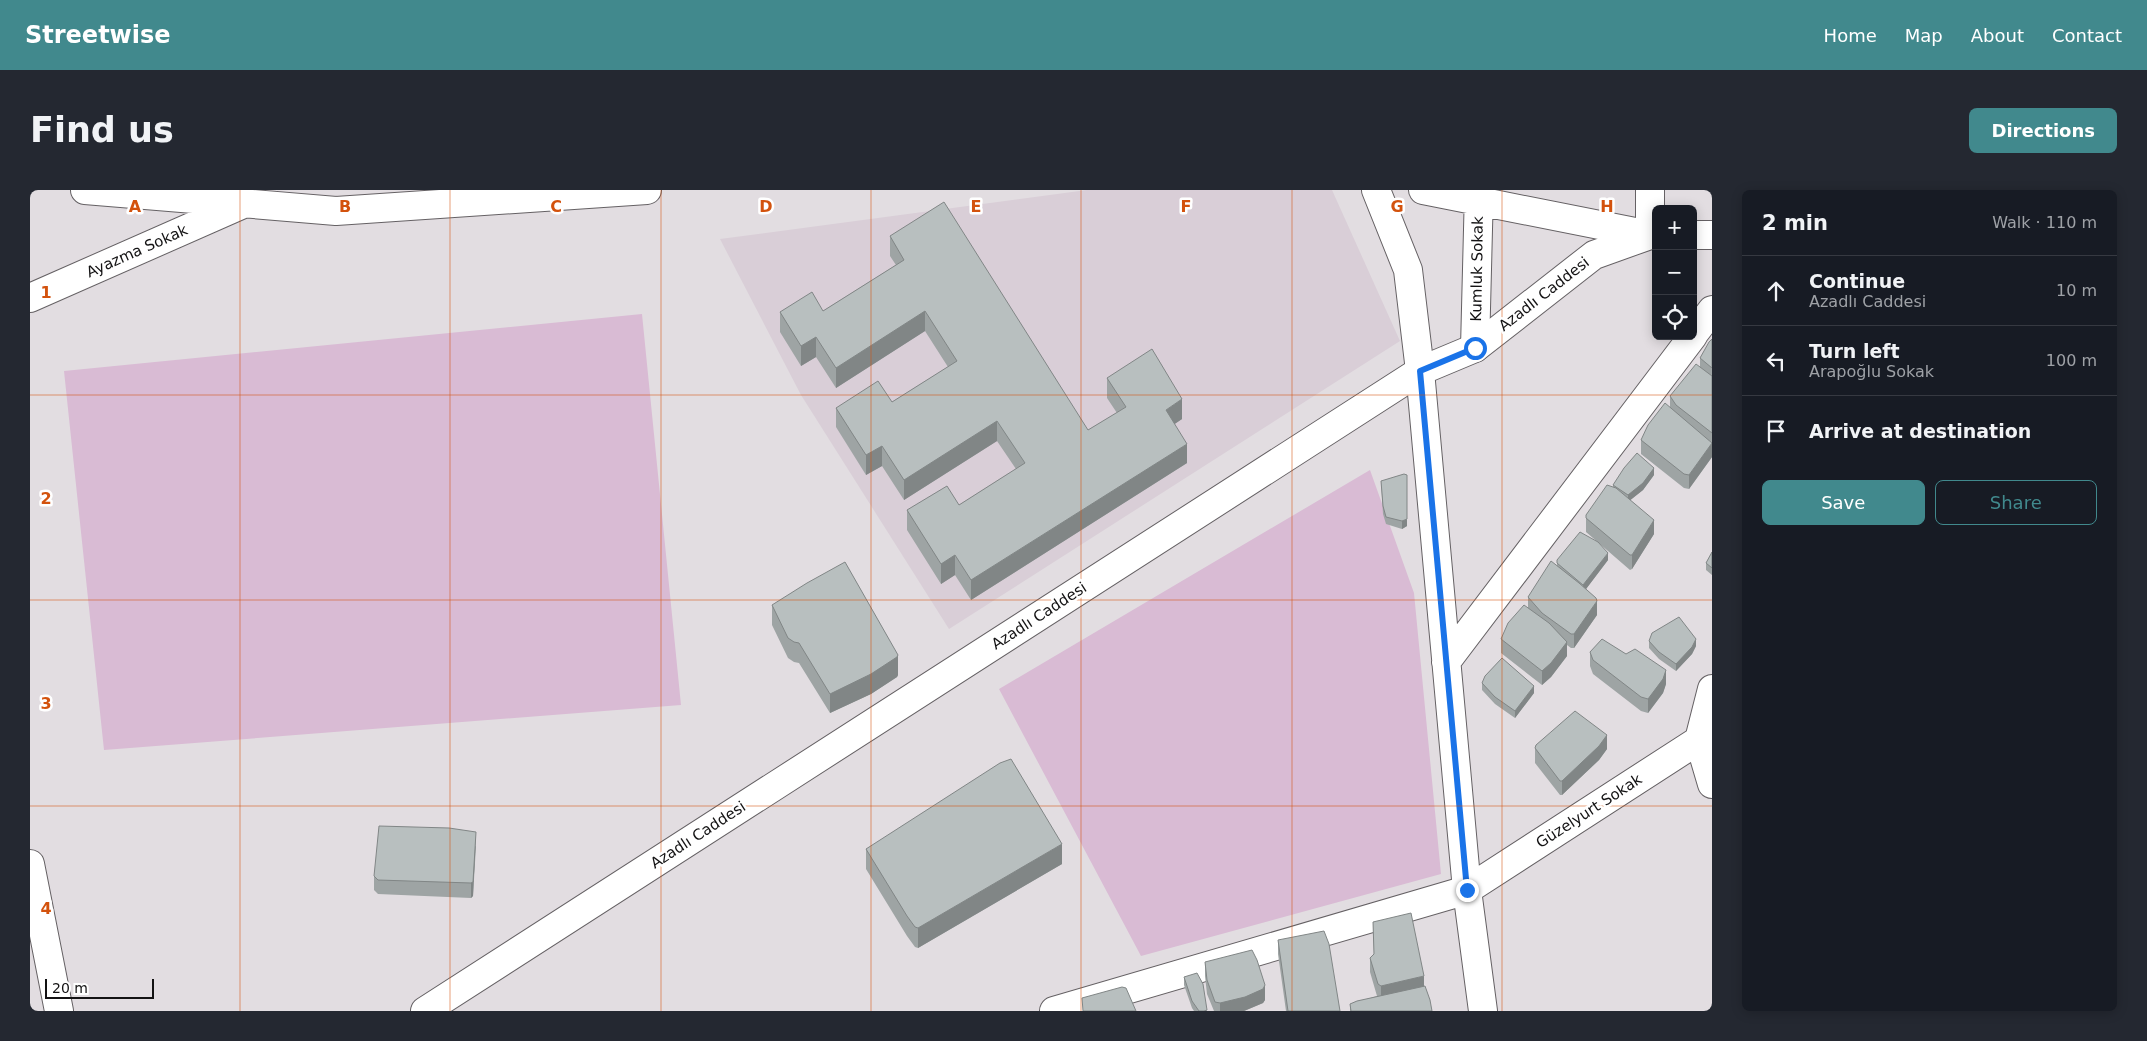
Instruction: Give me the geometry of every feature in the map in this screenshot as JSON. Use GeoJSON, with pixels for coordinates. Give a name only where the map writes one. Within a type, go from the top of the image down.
{"type":"FeatureCollection","features":[{"type":"Feature","properties":{"kind":"street","name":"Ayazma Sokak"},"geometry":{"type":"LineString","coordinates":[[85,190],[336,211],[647,190]]}},
{"type":"Feature","properties":{"kind":"street"},"geometry":{"type":"LineString","coordinates":[[1376,190],[1408,270],[1420,371],[1467,890],[1483,1011]]}},
{"type":"Feature","properties":{"kind":"street"},"geometry":{"type":"LineString","coordinates":[[1423,190],[1478,196],[1652,235]]}},
{"type":"Feature","properties":{"kind":"street"},"geometry":{"type":"LineString","coordinates":[[1650,190],[1652,220]]}},
{"type":"Feature","properties":{"kind":"street","name":"Kumluk Sokak"},"geometry":{"type":"LineString","coordinates":[[1475,348],[1478,196]]}},
{"type":"Feature","properties":{"kind":"street","name":"Ayazma Sokak"},"geometry":{"type":"LineString","coordinates":[[30,298],[244,203]]}},
{"type":"Feature","properties":{"kind":"street","name":"Azadlı Caddesi"},"geometry":{"type":"LineString","coordinates":[[440,1006],[1420,371],[1475,348],[1594,255],[1652,235]]}},
{"type":"Feature","properties":{"kind":"street"},"geometry":{"type":"LineString","coordinates":[[1697,235],[1712,236]]}},
{"type":"Feature","properties":{"kind":"street"},"geometry":{"type":"LineString","coordinates":[[1697,331],[1712,310]]}},
{"type":"Feature","properties":{"kind":"street"},"geometry":{"type":"LineString","coordinates":[[1446,662],[1690,340]]}},
{"type":"Feature","properties":{"kind":"street"},"geometry":{"type":"LineString","coordinates":[[1712,689],[1705,737],[1712,784]]}},
{"type":"Feature","properties":{"kind":"street","name":"Güzelyurt Sokak"},"geometry":{"type":"LineString","coordinates":[[1054,1011],[1467,890],[1705,737]]}},
{"type":"Feature","properties":{"kind":"street"},"geometry":{"type":"LineString","coordinates":[[30,864],[59,1011]]}},
{"type":"Feature","properties":{"kind":"shaded area"},"geometry":{"type":"Polygon","coordinates":[[[1087,190],[1332,190],[1400,341],[949,629],[801,395],[720,239],[1087,190]]]}},
{"type":"Feature","properties":{"kind":"shaded area"},"geometry":{"type":"Polygon","coordinates":[[[642,314],[681,705],[104,750],[64,371],[642,314]]]}},
{"type":"Feature","properties":{"kind":"shaded area"},"geometry":{"type":"Polygon","coordinates":[[[1370,470],[1414,593],[1441,874],[1141,956],[999,689],[1370,470]]]}},
{"type":"Feature","properties":{"kind":"building"},"geometry":{"type":"Polygon","coordinates":[[[944,202],[1088,430],[1126,407],[1107,378],[1152,349],[1182,399],[1166,410],[1187,444],[971,580],[955,555],[941,564],[907,510],[947,486],[959,505],[1025,463],[997,421],[904,480],[882,446],[866,455],[836,408],[878,381],[892,402],[957,361],[925,311],[836,368],[816,337],[801,346],[780,312],[812,292],[823,311],[904,260],[890,236],[944,202]]]}},
{"type":"Feature","properties":{"kind":"building"},"geometry":{"type":"Polygon","coordinates":[[[1712,339],[1712,368],[1700,358],[1712,339]]]}},
{"type":"Feature","properties":{"kind":"building"},"geometry":{"type":"Polygon","coordinates":[[[1696,364],[1712,376],[1712,433],[1676,405],[1670,396],[1696,364]]]}},
{"type":"Feature","properties":{"kind":"building"},"geometry":{"type":"Polygon","coordinates":[[[1665,403],[1712,443],[1689,475],[1684,474],[1641,440],[1648,425],[1665,403]]]}},
{"type":"Feature","properties":{"kind":"building"},"geometry":{"type":"Polygon","coordinates":[[[1637,453],[1654,468],[1643,483],[1628,495],[1613,485],[1637,453]]]}},
{"type":"Feature","properties":{"kind":"building"},"geometry":{"type":"Polygon","coordinates":[[[1404,474],[1407,475],[1407,519],[1402,521],[1386,517],[1381,481],[1404,474]]]}},
{"type":"Feature","properties":{"kind":"building"},"geometry":{"type":"Polygon","coordinates":[[[1607,485],[1616,488],[1654,520],[1632,555],[1586,518],[1586,515],[1607,485]]]}},
{"type":"Feature","properties":{"kind":"building"},"geometry":{"type":"Polygon","coordinates":[[[1580,532],[1598,542],[1608,553],[1583,585],[1557,563],[1557,560],[1580,532]]]}},
{"type":"Feature","properties":{"kind":"building"},"geometry":{"type":"Polygon","coordinates":[[[1712,552],[1712,568],[1706,563],[1712,552]]]}},
{"type":"Feature","properties":{"kind":"building"},"geometry":{"type":"Polygon","coordinates":[[[1551,561],[1579,583],[1597,601],[1574,634],[1571,634],[1542,613],[1528,597],[1551,561]]]}},
{"type":"Feature","properties":{"kind":"building"},"geometry":{"type":"Polygon","coordinates":[[[845,562],[898,655],[871,674],[830,694],[799,643],[788,638],[772,605],[845,562]]]}},
{"type":"Feature","properties":{"kind":"building"},"geometry":{"type":"Polygon","coordinates":[[[1524,605],[1549,623],[1567,642],[1551,663],[1542,671],[1501,639],[1508,623],[1524,605]]]}},
{"type":"Feature","properties":{"kind":"building"},"geometry":{"type":"Polygon","coordinates":[[[1679,617],[1696,639],[1692,647],[1676,664],[1659,652],[1649,641],[1652,633],[1679,617]]]}},
{"type":"Feature","properties":{"kind":"building"},"geometry":{"type":"Polygon","coordinates":[[[1602,639],[1626,654],[1635,649],[1666,670],[1663,679],[1648,699],[1641,697],[1593,660],[1590,652],[1602,639]]]}},
{"type":"Feature","properties":{"kind":"building"},"geometry":{"type":"Polygon","coordinates":[[[1502,658],[1534,686],[1515,711],[1495,697],[1482,683],[1485,676],[1502,658]]]}},
{"type":"Feature","properties":{"kind":"building"},"geometry":{"type":"Polygon","coordinates":[[[1575,711],[1607,735],[1599,746],[1560,781],[1535,748],[1536,745],[1575,711]]]}},
{"type":"Feature","properties":{"kind":"building"},"geometry":{"type":"Polygon","coordinates":[[[1011,759],[1062,844],[918,928],[915,927],[866,849],[1000,763],[1011,759]]]}},
{"type":"Feature","properties":{"kind":"building"},"geometry":{"type":"Polygon","coordinates":[[[379,826],[449,828],[476,832],[473,882],[378,880],[374,876],[379,826]]]}},
{"type":"Feature","properties":{"kind":"building"},"geometry":{"type":"Polygon","coordinates":[[[1411,913],[1424,976],[1381,986],[1378,984],[1370,958],[1374,954],[1373,922],[1411,913]]]}},
{"type":"Feature","properties":{"kind":"building"},"geometry":{"type":"Polygon","coordinates":[[[1324,931],[1329,944],[1340,1011],[1288,1011],[1278,940],[1324,931]]]}},
{"type":"Feature","properties":{"kind":"building"},"geometry":{"type":"Polygon","coordinates":[[[1252,950],[1265,985],[1263,989],[1245,997],[1220,1003],[1215,1002],[1207,980],[1205,962],[1252,950]]]}},
{"type":"Feature","properties":{"kind":"building"},"geometry":{"type":"Polygon","coordinates":[[[1197,973],[1203,984],[1207,1010],[1204,1011],[1199,1011],[1192,1001],[1184,977],[1197,973]]]}},
{"type":"Feature","properties":{"kind":"building"},"geometry":{"type":"Polygon","coordinates":[[[1425,986],[1432,1011],[1351,1011],[1350,1004],[1357,1001],[1425,986]]]}},
{"type":"Feature","properties":{"kind":"building"},"geometry":{"type":"Polygon","coordinates":[[[1122,987],[1126,988],[1136,1011],[1083,1011],[1082,998],[1122,987]]]}},
{"type":"Feature","properties":{"kind":"route"},"geometry":{"type":"LineString","coordinates":[[1467,890],[1420,371],[1475,348]]}}]}
